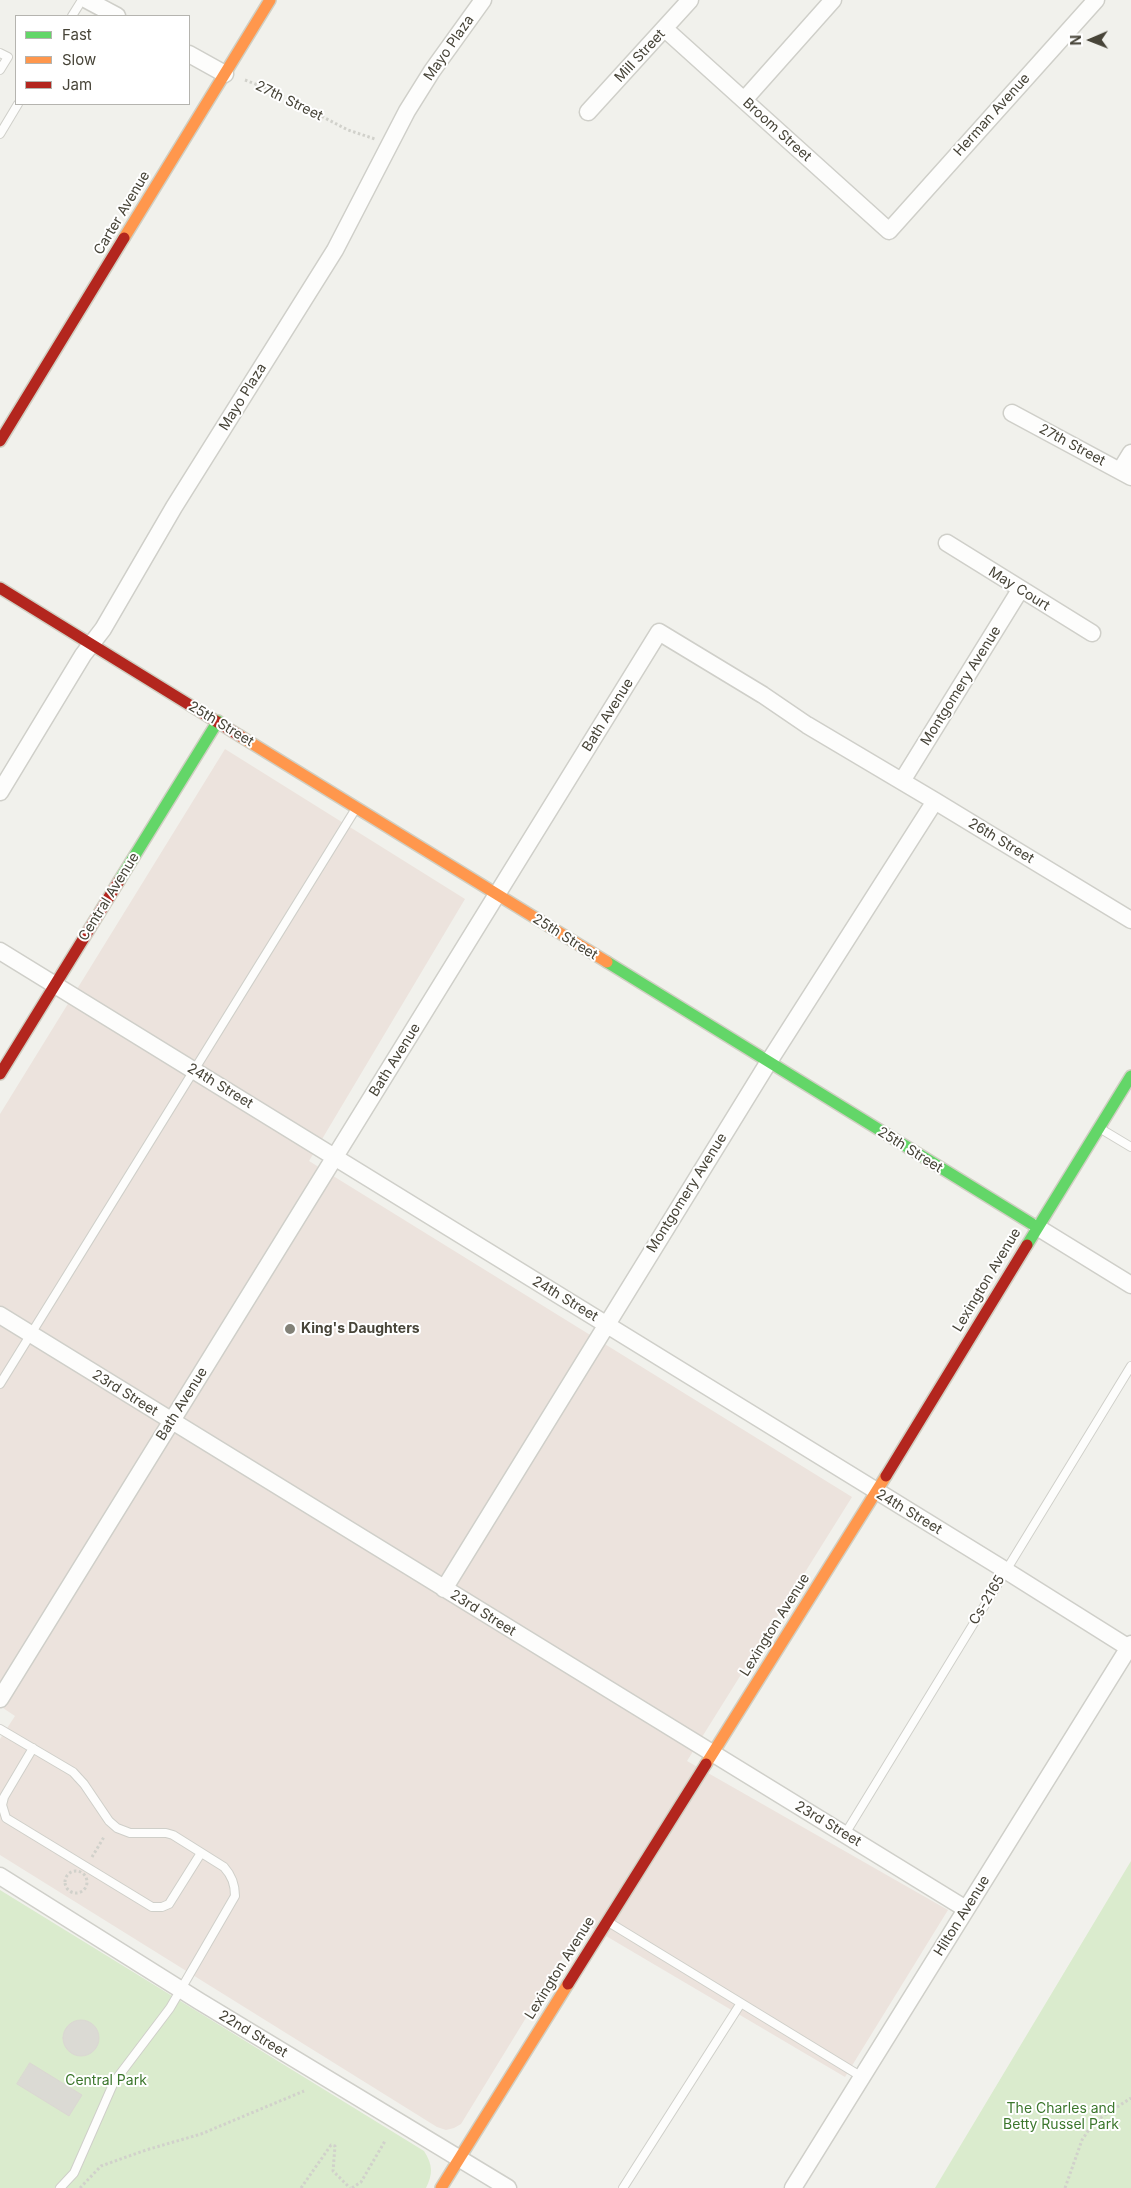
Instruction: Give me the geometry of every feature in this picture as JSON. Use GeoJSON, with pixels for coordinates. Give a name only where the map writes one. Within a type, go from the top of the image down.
{"type":"FeatureCollection","features":[{"type":"Feature","properties":{"kind":"street"},"geometry":{"type":"LineString","coordinates":[[87,0],[115,15]]}},
{"type":"Feature","properties":{"kind":"street","name":"Carter Avenue"},"geometry":{"type":"LineString","coordinates":[[0,441],[270,0]]}},
{"type":"Feature","properties":{"kind":"street","name":"Mayo Plaza"},"geometry":{"type":"LineString","coordinates":[[0,792],[90,645],[102,629],[178,500],[318,280],[392,139],[432,71],[482,0]]}},
{"type":"Feature","properties":{"kind":"street","name":"Mill Street"},"geometry":{"type":"LineString","coordinates":[[588,112],[690,0]]}},
{"type":"Feature","properties":{"kind":"street","name":"Herman Avenue"},"geometry":{"type":"LineString","coordinates":[[889,230],[1096,0]]}},
{"type":"Feature","properties":{"kind":"street"},"geometry":{"type":"LineString","coordinates":[[744,100],[830,1]]}},
{"type":"Feature","properties":{"kind":"street","name":"Broom Street"},"geometry":{"type":"LineString","coordinates":[[665,29],[889,230]]}},
{"type":"Feature","properties":{"kind":"street"},"geometry":{"type":"LineString","coordinates":[[190,55],[225,74]]}},
{"type":"Feature","properties":{"kind":"street","name":"27th Street"},"geometry":{"type":"LineString","coordinates":[[1012,413],[1126,474]]}},
{"type":"Feature","properties":{"kind":"street"},"geometry":{"type":"LineString","coordinates":[[1126,474],[1131,453]]}},
{"type":"Feature","properties":{"kind":"street","name":"May Court"},"geometry":{"type":"LineString","coordinates":[[947,544],[1092,633]]}},
{"type":"Feature","properties":{"kind":"street","name":"25th Street"},"geometry":{"type":"LineString","coordinates":[[0,588],[1131,1285]]}},
{"type":"Feature","properties":{"kind":"street","name":"Montgomery Avenue"},"geometry":{"type":"LineString","coordinates":[[902,781],[1020,590]]}},
{"type":"Feature","properties":{"kind":"street","name":"Bath Avenue"},"geometry":{"type":"LineString","coordinates":[[0,1699],[660,632],[763,695],[807,725],[870,762]]}},
{"type":"Feature","properties":{"kind":"street","name":"Central Avenue"},"geometry":{"type":"LineString","coordinates":[[0,1074],[218,722]]}},
{"type":"Feature","properties":{"kind":"street","name":"26th Street"},"geometry":{"type":"LineString","coordinates":[[870,762],[1131,920]]}},
{"type":"Feature","properties":{"kind":"street","name":"Montgomery Avenue"},"geometry":{"type":"LineString","coordinates":[[444,1589],[768,1063],[935,800]]}},
{"type":"Feature","properties":{"kind":"street","name":"24th Street"},"geometry":{"type":"LineString","coordinates":[[0,951],[876,1492],[1130,1646]]}},
{"type":"Feature","properties":{"kind":"street","name":"Lexington Avenue"},"geometry":{"type":"LineString","coordinates":[[441,2188],[876,1492],[1131,1076]]}},
{"type":"Feature","properties":{"kind":"street","name":"23rd Street"},"geometry":{"type":"LineString","coordinates":[[0,1315],[966,1909]]}},
{"type":"Feature","properties":{"kind":"street","name":"Hilton Avenue"},"geometry":{"type":"LineString","coordinates":[[793,2188],[1130,1646]]}},
{"type":"Feature","properties":{"kind":"street","name":"22nd Street"},"geometry":{"type":"LineString","coordinates":[[0,1876],[182,1990],[508,2188]]}},
{"type":"Feature","properties":{"kind":"lane"},"geometry":{"type":"LineString","coordinates":[[73,15],[82,0]]}},
{"type":"Feature","properties":{"kind":"lane"},"geometry":{"type":"LineString","coordinates":[[0,53],[8,57],[0,70]]}},
{"type":"Feature","properties":{"kind":"lane"},"geometry":{"type":"LineString","coordinates":[[0,134],[17,105]]}},
{"type":"Feature","properties":{"kind":"lane"},"geometry":{"type":"LineString","coordinates":[[0,1384],[356,807]]}},
{"type":"Feature","properties":{"kind":"lane"},"geometry":{"type":"LineString","coordinates":[[1100,1128],[1131,1147]]}},
{"type":"Feature","properties":{"kind":"lane","name":"Cs-2165"},"geometry":{"type":"LineString","coordinates":[[845,1834],[1131,1366]]}},
{"type":"Feature","properties":{"kind":"lane"},"geometry":{"type":"LineString","coordinates":[[0,1729],[73,1772],[84,1784],[109,1821],[117,1828],[130,1833],[166,1833],[224,1867],[231,1874],[235,1886],[235,1896],[182,1990],[160,2024],[114,2082],[74,2173],[60,2188]]}},
{"type":"Feature","properties":{"kind":"lane"},"geometry":{"type":"LineString","coordinates":[[33,1748],[4,1796],[2,1805],[6,1818],[152,1907],[162,1907],[170,1904],[201,1853]]}},
{"type":"Feature","properties":{"kind":"lane"},"geometry":{"type":"LineString","coordinates":[[607,1921],[862,2076]]}},
{"type":"Feature","properties":{"kind":"lane"},"geometry":{"type":"LineString","coordinates":[[623,2188],[740,2003]]}},
{"type":"Feature","properties":{"kind":"path","name":"27th Street"},"geometry":{"type":"LineString","coordinates":[[225,74],[271,90],[362,136],[373,139],[392,139]]}},
{"type":"Feature","properties":{"kind":"path"},"geometry":{"type":"LineString","coordinates":[[69,1874],[65,1879],[65,1885],[70,1892],[79,1894],[85,1891],[88,1885]]}},
{"type":"Feature","properties":{"kind":"path"},"geometry":{"type":"LineString","coordinates":[[66,1899],[70,1892]]}},
{"type":"Feature","properties":{"kind":"path"},"geometry":{"type":"LineString","coordinates":[[80,2188],[101,2166],[146,2150],[202,2134],[304,2091]]}},
{"type":"Feature","properties":{"kind":"path"},"geometry":{"type":"LineString","coordinates":[[1064,2188],[1082,2140],[1094,2122],[1131,2098]]}},
{"type":"Feature","properties":{"kind":"path"},"geometry":{"type":"LineString","coordinates":[[301,2188],[331,2145],[335,2146],[333,2171],[351,2188],[361,2182],[385,2141]]}},
{"type":"Feature","properties":{"kind":"shaded area","name":"King's Daughters"},"geometry":{"type":"Polygon","coordinates":[[[225,749],[465,899],[309,1161],[852,1497],[687,1761],[948,1910],[845,2077],[584,1923],[461,2124],[446,2130],[437,2127],[0,1855],[0,1739],[15,1716],[0,1706],[0,1114],[225,749]]]}},
{"type":"Feature","properties":{"kind":"green space","name":"The Charles and Betty Russel Park"},"geometry":{"type":"Polygon","coordinates":[[[1131,1861],[1131,2188],[935,2188],[1131,1861]]]}},
{"type":"Feature","properties":{"kind":"green space","name":"Central Park"},"geometry":{"type":"Polygon","coordinates":[[[0,1890],[424,2151],[431,2170],[426,2188],[0,2188],[0,1890]]]}},
{"type":"Feature","properties":{"kind":"building"},"geometry":{"type":"Polygon","coordinates":[[[81,2020],[93,2026],[99,2038],[93,2050],[81,2056],[69,2050],[63,2038],[69,2026],[81,2020]]]}},
{"type":"Feature","properties":{"kind":"building"},"geometry":{"type":"Polygon","coordinates":[[[30,2063],[82,2095],[69,2116],[17,2084],[30,2063]]]}},
{"type":"Feature","properties":{"kind":"traffic: fast"},"geometry":{"type":"LineString","coordinates":[[119,881],[218,721]]}},
{"type":"Feature","properties":{"kind":"traffic: fast"},"geometry":{"type":"LineString","coordinates":[[607,962],[1037,1227]]}},
{"type":"Feature","properties":{"kind":"traffic: fast"},"geometry":{"type":"LineString","coordinates":[[1027,1245],[1131,1076]]}},
{"type":"Feature","properties":{"kind":"traffic: slow"},"geometry":{"type":"LineString","coordinates":[[124,238],[270,0]]}},
{"type":"Feature","properties":{"kind":"traffic: slow"},"geometry":{"type":"LineString","coordinates":[[240,736],[607,962]]}},
{"type":"Feature","properties":{"kind":"traffic: slow"},"geometry":{"type":"LineString","coordinates":[[706,1764],[886,1476]]}},
{"type":"Feature","properties":{"kind":"traffic: slow"},"geometry":{"type":"LineString","coordinates":[[441,2188],[568,1984]]}},
{"type":"Feature","properties":{"kind":"traffic: jam"},"geometry":{"type":"LineString","coordinates":[[0,441],[124,238]]}},
{"type":"Feature","properties":{"kind":"traffic: jam"},"geometry":{"type":"LineString","coordinates":[[0,588],[240,736]]}},
{"type":"Feature","properties":{"kind":"traffic: jam"},"geometry":{"type":"LineString","coordinates":[[0,1074],[119,881]]}},
{"type":"Feature","properties":{"kind":"traffic: jam"},"geometry":{"type":"LineString","coordinates":[[886,1476],[1027,1245]]}},
{"type":"Feature","properties":{"kind":"traffic: jam"},"geometry":{"type":"LineString","coordinates":[[568,1984],[706,1764]]}},
{"type":"Feature","properties":{"kind":"place","name":"King's Daughters"},"geometry":{"type":"Point","coordinates":[290,1329]}}]}
